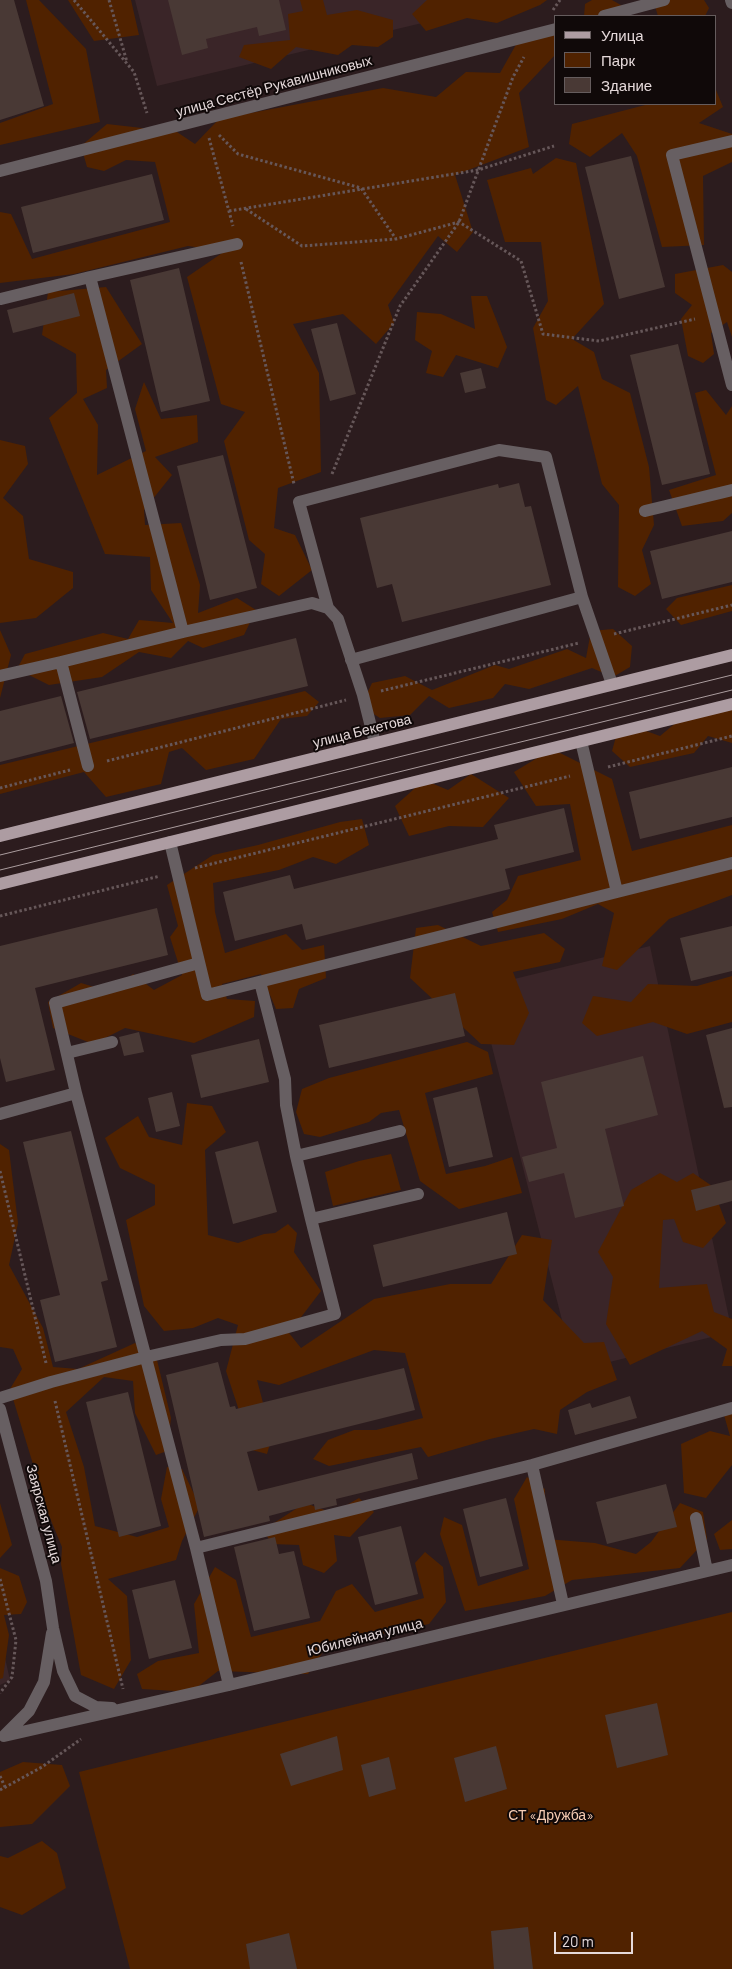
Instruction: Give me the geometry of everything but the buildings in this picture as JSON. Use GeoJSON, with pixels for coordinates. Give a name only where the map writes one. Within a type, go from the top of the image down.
{"type":"FeatureCollection","features":[{"type":"Feature","properties":{"kind":"main road","name":"улица Бекетова"},"geometry":{"type":"LineString","coordinates":[[0,836],[732,655]]}},
{"type":"Feature","properties":{"kind":"main road"},"geometry":{"type":"LineString","coordinates":[[0,884],[732,704]]}},
{"type":"Feature","properties":{"kind":"street"},"geometry":{"type":"LineString","coordinates":[[608,15],[664,0]]}},
{"type":"Feature","properties":{"kind":"street","name":"улица Сестёр Рукавишниковых"},"geometry":{"type":"LineString","coordinates":[[0,170],[153,133],[554,30]]}},
{"type":"Feature","properties":{"kind":"street"},"geometry":{"type":"LineString","coordinates":[[732,141],[672,155],[732,385]]}},
{"type":"Feature","properties":{"kind":"street"},"geometry":{"type":"LineString","coordinates":[[0,298],[237,244]]}},
{"type":"Feature","properties":{"kind":"street"},"geometry":{"type":"LineString","coordinates":[[90,277],[183,632]]}},
{"type":"Feature","properties":{"kind":"street"},"geometry":{"type":"LineString","coordinates":[[328,608],[299,502],[499,450],[546,457],[582,598],[612,684]]}},
{"type":"Feature","properties":{"kind":"street"},"geometry":{"type":"LineString","coordinates":[[645,511],[732,490]]}},
{"type":"Feature","properties":{"kind":"street"},"geometry":{"type":"LineString","coordinates":[[351,660],[582,598]]}},
{"type":"Feature","properties":{"kind":"street"},"geometry":{"type":"LineString","coordinates":[[0,676],[312,603],[328,608],[338,618],[363,695],[375,743]]}},
{"type":"Feature","properties":{"kind":"street"},"geometry":{"type":"LineString","coordinates":[[61,662],[88,766]]}},
{"type":"Feature","properties":{"kind":"street"},"geometry":{"type":"LineString","coordinates":[[581,741],[618,892]]}},
{"type":"Feature","properties":{"kind":"street"},"geometry":{"type":"LineString","coordinates":[[170,842],[207,995],[732,863]]}},
{"type":"Feature","properties":{"kind":"street"},"geometry":{"type":"LineString","coordinates":[[199,963],[55,1003],[76,1093],[196,1548],[229,1686]]}},
{"type":"Feature","properties":{"kind":"street"},"geometry":{"type":"LineString","coordinates":[[0,1398],[51,1382],[146,1357],[221,1340],[245,1339],[335,1314],[296,1156],[286,1105],[285,1079],[260,982]]}},
{"type":"Feature","properties":{"kind":"street"},"geometry":{"type":"LineString","coordinates":[[67,1053],[112,1042]]}},
{"type":"Feature","properties":{"kind":"street"},"geometry":{"type":"LineString","coordinates":[[0,1114],[76,1093]]}},
{"type":"Feature","properties":{"kind":"street"},"geometry":{"type":"LineString","coordinates":[[296,1156],[400,1131]]}},
{"type":"Feature","properties":{"kind":"street"},"geometry":{"type":"LineString","coordinates":[[311,1219],[418,1194]]}},
{"type":"Feature","properties":{"kind":"street"},"geometry":{"type":"LineString","coordinates":[[196,1548],[532,1464],[732,1408]]}},
{"type":"Feature","properties":{"kind":"street","name":"Заярская улица"},"geometry":{"type":"LineString","coordinates":[[0,1409],[46,1581],[53,1628]]}},
{"type":"Feature","properties":{"kind":"street"},"geometry":{"type":"LineString","coordinates":[[532,1464],[564,1604]]}},
{"type":"Feature","properties":{"kind":"street"},"geometry":{"type":"LineString","coordinates":[[696,1518],[707,1571]]}},
{"type":"Feature","properties":{"kind":"street","name":"Юбилейная улица"},"geometry":{"type":"LineString","coordinates":[[2,1738],[126,1703],[229,1686],[732,1565]]}},
{"type":"Feature","properties":{"kind":"street"},"geometry":{"type":"LineString","coordinates":[[53,1628],[63,1670],[75,1696],[96,1707],[126,1703]]}},
{"type":"Feature","properties":{"kind":"street","name":"Юбилейная улица"},"geometry":{"type":"LineString","coordinates":[[2,1738],[28,1711],[44,1682],[53,1628]]}},
{"type":"Feature","properties":{"kind":"path"},"geometry":{"type":"LineString","coordinates":[[74,0],[134,72],[153,133]]}},
{"type":"Feature","properties":{"kind":"path"},"geometry":{"type":"LineString","coordinates":[[108,0],[128,64]]}},
{"type":"Feature","properties":{"kind":"path"},"geometry":{"type":"LineString","coordinates":[[323,496],[400,306],[459,222],[513,76],[537,34],[560,0]]}},
{"type":"Feature","properties":{"kind":"path"},"geometry":{"type":"LineString","coordinates":[[204,120],[238,154],[362,188],[396,239]]}},
{"type":"Feature","properties":{"kind":"path"},"geometry":{"type":"LineString","coordinates":[[204,120],[229,211],[299,502]]}},
{"type":"Feature","properties":{"kind":"path"},"geometry":{"type":"LineString","coordinates":[[229,211],[478,170],[554,146]]}},
{"type":"Feature","properties":{"kind":"path"},"geometry":{"type":"LineString","coordinates":[[246,208],[302,246],[396,239],[459,222],[521,262],[543,334],[599,341],[714,315]]}},
{"type":"Feature","properties":{"kind":"path"},"geometry":{"type":"LineString","coordinates":[[0,916],[732,736]]}},
{"type":"Feature","properties":{"kind":"path"},"geometry":{"type":"LineString","coordinates":[[0,1170],[126,1703]]}},
{"type":"Feature","properties":{"kind":"path"},"geometry":{"type":"LineString","coordinates":[[0,1579],[16,1640],[12,1677],[0,1693]]}},
{"type":"Feature","properties":{"kind":"path"},"geometry":{"type":"LineString","coordinates":[[0,1790],[42,1767],[81,1740],[90,1737]]}},
{"type":"Feature","properties":{"kind":"path"},"geometry":{"type":"LineString","coordinates":[[0,1776],[6,1787]]}},
{"type":"Feature","properties":{"kind":"shaded area"},"geometry":{"type":"Polygon","coordinates":[[[135,0],[519,0],[157,86],[135,0]]]}},
{"type":"Feature","properties":{"kind":"shaded area"},"geometry":{"type":"Polygon","coordinates":[[[650,946],[732,1332],[581,1369],[574,1367],[477,988],[650,946]]]}},
{"type":"Feature","properties":{"kind":"shaded area"},"geometry":{"type":"Polygon","coordinates":[[[0,1636],[10,1680],[0,1685],[0,1636]]]}},
{"type":"Feature","properties":{"kind":"green space"},"geometry":{"type":"Polygon","coordinates":[[[26,0],[39,0],[86,49],[100,122],[0,145],[0,123],[53,104],[26,0]]]}},
{"type":"Feature","properties":{"kind":"green space"},"geometry":{"type":"Polygon","coordinates":[[[68,0],[131,0],[139,35],[94,41],[68,0]]]}},
{"type":"Feature","properties":{"kind":"green space"},"geometry":{"type":"Polygon","coordinates":[[[300,0],[323,0],[327,15],[357,10],[393,20],[393,37],[378,47],[352,45],[338,55],[296,47],[271,69],[239,57],[244,45],[290,40],[288,14],[303,11],[300,0]]]}},
{"type":"Feature","properties":{"kind":"green space"},"geometry":{"type":"Polygon","coordinates":[[[427,0],[547,0],[540,5],[497,23],[467,18],[426,31],[412,14],[427,0]]]}},
{"type":"Feature","properties":{"kind":"green space"},"geometry":{"type":"Polygon","coordinates":[[[592,0],[612,0],[626,8],[624,15],[584,15],[585,4],[592,0]]]}},
{"type":"Feature","properties":{"kind":"green space"},"geometry":{"type":"Polygon","coordinates":[[[653,0],[704,0],[709,8],[706,15],[658,15],[653,0]]]}},
{"type":"Feature","properties":{"kind":"green space"},"geometry":{"type":"Polygon","coordinates":[[[554,32],[554,56],[519,93],[529,147],[455,175],[473,232],[457,252],[438,236],[388,305],[394,323],[376,344],[343,314],[293,324],[319,373],[321,472],[278,488],[274,528],[295,535],[312,570],[279,596],[261,584],[265,554],[249,540],[224,441],[245,412],[221,404],[187,277],[225,251],[188,246],[74,274],[0,283],[0,212],[11,214],[32,259],[170,222],[155,162],[126,160],[104,171],[87,167],[81,146],[107,124],[177,132],[195,144],[219,119],[383,88],[436,97],[466,72],[500,73],[522,34],[554,32]]]}},
{"type":"Feature","properties":{"kind":"green space"},"geometry":{"type":"Polygon","coordinates":[[[717,92],[723,107],[699,123],[732,134],[732,162],[703,176],[704,245],[662,247],[637,156],[622,133],[590,157],[569,144],[572,124],[645,105],[717,105],[717,92]]]}},
{"type":"Feature","properties":{"kind":"green space"},"geometry":{"type":"Polygon","coordinates":[[[556,158],[576,163],[604,304],[572,339],[594,352],[602,379],[630,393],[649,467],[654,525],[642,550],[651,584],[635,596],[618,587],[619,505],[602,484],[578,386],[556,405],[546,400],[533,328],[548,301],[541,242],[505,242],[487,180],[531,168],[533,174],[556,158]]]}},
{"type":"Feature","properties":{"kind":"green space"},"geometry":{"type":"Polygon","coordinates":[[[723,265],[732,272],[732,337],[727,322],[711,333],[714,354],[703,363],[688,356],[681,319],[692,305],[675,293],[675,274],[723,265]]]}},
{"type":"Feature","properties":{"kind":"green space"},"geometry":{"type":"Polygon","coordinates":[[[106,287],[142,344],[106,370],[107,388],[83,399],[98,425],[97,475],[146,451],[135,409],[144,382],[161,419],[197,415],[198,442],[155,457],[172,475],[144,510],[145,525],[181,523],[200,585],[198,613],[237,598],[256,610],[244,635],[203,648],[188,641],[171,658],[139,652],[102,677],[49,685],[17,669],[25,654],[103,633],[128,639],[139,620],[173,623],[151,590],[150,557],[105,554],[49,418],[77,393],[76,354],[42,335],[48,292],[106,287]]]}},
{"type":"Feature","properties":{"kind":"green space"},"geometry":{"type":"Polygon","coordinates":[[[471,296],[487,296],[507,347],[498,368],[456,355],[443,377],[426,373],[432,351],[415,340],[417,312],[441,314],[475,329],[471,296]]]}},
{"type":"Feature","properties":{"kind":"green space"},"geometry":{"type":"Polygon","coordinates":[[[706,390],[726,415],[732,406],[732,513],[723,521],[682,526],[669,490],[716,475],[695,393],[706,390]]]}},
{"type":"Feature","properties":{"kind":"green space"},"geometry":{"type":"Polygon","coordinates":[[[0,440],[25,446],[28,464],[3,498],[23,516],[29,559],[73,572],[73,588],[36,618],[0,623],[0,440]]]}},
{"type":"Feature","properties":{"kind":"green space"},"geometry":{"type":"Polygon","coordinates":[[[732,585],[732,611],[681,625],[666,609],[677,598],[732,585]]]}},
{"type":"Feature","properties":{"kind":"green space"},"geometry":{"type":"Polygon","coordinates":[[[613,629],[632,646],[630,667],[613,677],[592,668],[529,689],[505,684],[493,698],[449,708],[429,696],[410,715],[380,718],[361,706],[372,683],[405,676],[432,690],[495,665],[509,669],[567,649],[586,658],[591,631],[613,629]]]}},
{"type":"Feature","properties":{"kind":"green space"},"geometry":{"type":"Polygon","coordinates":[[[0,630],[11,655],[0,698],[0,630]]]}},
{"type":"Feature","properties":{"kind":"green space"},"geometry":{"type":"Polygon","coordinates":[[[305,691],[319,702],[307,716],[281,719],[254,759],[206,770],[182,748],[169,752],[161,784],[106,797],[84,772],[0,794],[0,765],[305,691]]]}},
{"type":"Feature","properties":{"kind":"green space"},"geometry":{"type":"Polygon","coordinates":[[[732,708],[732,743],[708,736],[694,753],[630,767],[612,751],[617,733],[638,728],[660,736],[678,721],[732,708]]]}},
{"type":"Feature","properties":{"kind":"green space"},"geometry":{"type":"Polygon","coordinates":[[[552,749],[612,779],[632,851],[732,825],[732,895],[669,919],[617,970],[602,966],[614,913],[598,904],[562,919],[498,932],[492,912],[507,900],[518,876],[581,860],[570,804],[536,806],[514,772],[552,749]]]}},
{"type":"Feature","properties":{"kind":"green space"},"geometry":{"type":"Polygon","coordinates":[[[471,774],[509,798],[483,827],[449,826],[409,836],[395,806],[424,780],[448,790],[471,774]]]}},
{"type":"Feature","properties":{"kind":"green space"},"geometry":{"type":"Polygon","coordinates":[[[362,819],[369,845],[336,864],[313,857],[279,870],[213,883],[215,912],[225,953],[286,934],[302,950],[324,945],[326,978],[299,989],[293,1008],[276,1009],[261,974],[222,984],[227,999],[255,1001],[254,1017],[194,1043],[125,1028],[93,1044],[53,1028],[48,1002],[81,983],[111,992],[133,974],[154,990],[182,975],[170,937],[178,926],[167,885],[213,855],[258,845],[340,822],[362,819]]]}},
{"type":"Feature","properties":{"kind":"green space"},"geometry":{"type":"Polygon","coordinates":[[[438,925],[481,946],[544,933],[565,949],[560,962],[513,972],[529,1013],[514,1045],[481,1044],[410,978],[416,928],[438,925]]]}},
{"type":"Feature","properties":{"kind":"green space"},"geometry":{"type":"Polygon","coordinates":[[[732,976],[732,1022],[687,1034],[653,1022],[597,1036],[582,1023],[593,996],[631,1002],[648,984],[697,986],[732,976]]]}},
{"type":"Feature","properties":{"kind":"green space"},"geometry":{"type":"Polygon","coordinates":[[[467,1042],[488,1052],[493,1074],[425,1093],[446,1174],[485,1166],[512,1157],[522,1193],[459,1209],[420,1181],[399,1110],[381,1113],[369,1122],[320,1137],[304,1134],[296,1112],[302,1089],[329,1078],[467,1042]]]}},
{"type":"Feature","properties":{"kind":"green space"},"geometry":{"type":"Polygon","coordinates":[[[187,1103],[212,1106],[226,1132],[205,1150],[208,1235],[238,1243],[264,1234],[275,1233],[288,1224],[297,1233],[294,1252],[321,1291],[289,1333],[301,1348],[374,1299],[450,1284],[491,1284],[522,1235],[552,1240],[543,1300],[584,1343],[604,1342],[617,1380],[587,1392],[560,1410],[557,1434],[534,1429],[490,1439],[428,1457],[421,1447],[329,1466],[313,1459],[328,1440],[354,1430],[376,1430],[423,1418],[405,1353],[374,1350],[279,1385],[257,1380],[272,1437],[267,1454],[252,1450],[226,1371],[238,1325],[218,1318],[193,1328],[164,1331],[144,1306],[126,1220],[155,1205],[155,1185],[120,1168],[105,1138],[138,1116],[149,1137],[182,1145],[187,1103]]]}},
{"type":"Feature","properties":{"kind":"green space"},"geometry":{"type":"Polygon","coordinates":[[[0,1144],[9,1150],[18,1223],[9,1265],[43,1328],[53,1367],[78,1369],[135,1343],[157,1360],[171,1418],[167,1451],[156,1455],[135,1413],[133,1381],[104,1377],[66,1412],[84,1467],[95,1526],[137,1537],[169,1527],[161,1499],[167,1467],[182,1469],[200,1506],[182,1541],[176,1560],[108,1579],[127,1596],[131,1660],[114,1689],[81,1675],[61,1564],[62,1547],[48,1513],[10,1389],[22,1369],[13,1349],[0,1347],[0,1144]]]}},
{"type":"Feature","properties":{"kind":"green space"},"geometry":{"type":"Polygon","coordinates":[[[391,1154],[401,1190],[333,1206],[325,1172],[359,1161],[391,1154]]]}},
{"type":"Feature","properties":{"kind":"green space"},"geometry":{"type":"Polygon","coordinates":[[[660,1173],[677,1182],[693,1173],[712,1186],[726,1223],[703,1248],[683,1242],[674,1219],[663,1220],[659,1288],[707,1284],[714,1312],[732,1319],[732,1366],[722,1366],[727,1349],[702,1331],[630,1365],[606,1324],[613,1277],[598,1252],[631,1190],[660,1173]]]}},
{"type":"Feature","properties":{"kind":"green space"},"geometry":{"type":"Polygon","coordinates":[[[732,1403],[732,1465],[706,1498],[684,1493],[681,1444],[710,1431],[730,1436],[722,1408],[732,1403]]]}},
{"type":"Feature","properties":{"kind":"green space"},"geometry":{"type":"Polygon","coordinates":[[[527,1477],[545,1489],[546,1539],[595,1543],[636,1554],[651,1542],[680,1503],[703,1512],[707,1539],[680,1568],[572,1580],[545,1596],[465,1611],[440,1534],[444,1517],[462,1525],[478,1586],[529,1569],[514,1499],[527,1477]]]}},
{"type":"Feature","properties":{"kind":"green space"},"geometry":{"type":"Polygon","coordinates":[[[359,1498],[374,1512],[350,1537],[334,1535],[337,1561],[324,1573],[303,1565],[299,1545],[272,1544],[263,1530],[305,1503],[333,1513],[359,1498]]]}},
{"type":"Feature","properties":{"kind":"green space"},"geometry":{"type":"Polygon","coordinates":[[[0,1503],[12,1545],[0,1558],[0,1503]]]}},
{"type":"Feature","properties":{"kind":"green space"},"geometry":{"type":"Polygon","coordinates":[[[732,1520],[732,1549],[720,1550],[714,1534],[732,1520]]]}},
{"type":"Feature","properties":{"kind":"green space"},"geometry":{"type":"Polygon","coordinates":[[[425,1552],[443,1567],[446,1602],[429,1624],[327,1646],[308,1674],[218,1671],[191,1692],[142,1689],[137,1674],[158,1661],[199,1653],[194,1604],[215,1567],[236,1580],[251,1637],[320,1621],[336,1591],[352,1584],[375,1612],[424,1598],[415,1563],[425,1552]]]}},
{"type":"Feature","properties":{"kind":"green space"},"geometry":{"type":"Polygon","coordinates":[[[0,1568],[19,1576],[27,1602],[21,1614],[4,1615],[9,1635],[3,1678],[0,1679],[0,1568]]]}},
{"type":"Feature","properties":{"kind":"green space","name":"СТ «Дружба»"},"geometry":{"type":"Polygon","coordinates":[[[732,1612],[732,1969],[130,1969],[79,1772],[732,1612]]]}},
{"type":"Feature","properties":{"kind":"green space"},"geometry":{"type":"Polygon","coordinates":[[[23,1762],[62,1765],[70,1786],[32,1824],[0,1827],[0,1772],[23,1762]]]}},
{"type":"Feature","properties":{"kind":"green space"},"geometry":{"type":"Polygon","coordinates":[[[42,1841],[57,1853],[66,1888],[22,1915],[0,1907],[0,1856],[8,1858],[42,1841]]]}},
{"type":"Feature","properties":{"kind":"tram line"},"geometry":{"type":"LineString","coordinates":[[0,855],[732,675]]}},
{"type":"Feature","properties":{"kind":"tram line"},"geometry":{"type":"LineString","coordinates":[[0,870],[732,690]]}}]}
